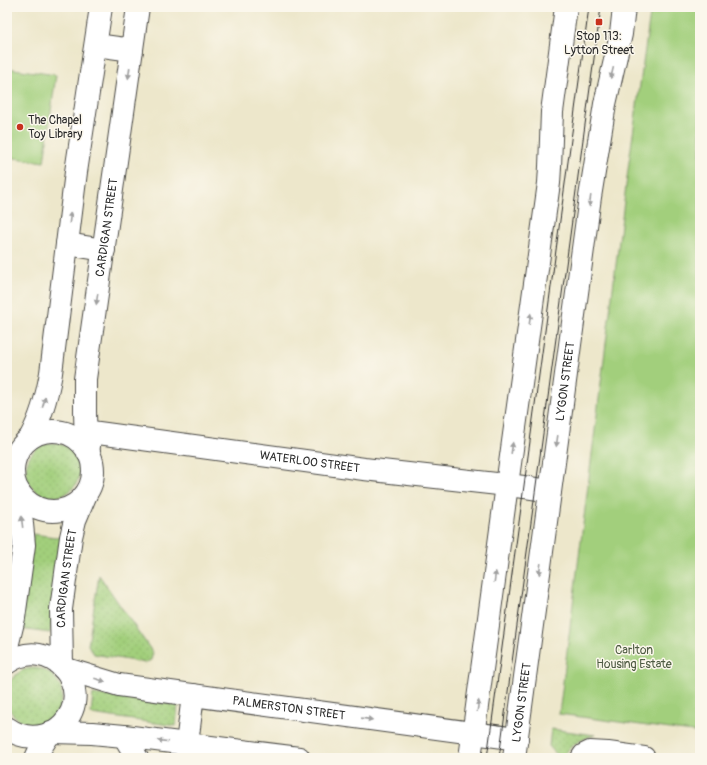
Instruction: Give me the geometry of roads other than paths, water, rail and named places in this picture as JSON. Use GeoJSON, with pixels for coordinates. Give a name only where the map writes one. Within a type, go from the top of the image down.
{"type":"FeatureCollection","features":[{"type":"Feature","properties":{"kind":"street"},"geometry":{"type":"LineString","coordinates":[[7,647],[14,618],[24,545],[14,490],[13,464],[17,452],[21,446],[21,439],[36,426],[41,414],[50,381],[76,172],[101,7]]}},
{"type":"Feature","properties":{"kind":"street","name":"CARDIGAN STREET"},"geometry":{"type":"LineString","coordinates":[[87,451],[85,411],[86,379],[138,7]]}},
{"type":"Feature","properties":{"kind":"street"},"geometry":{"type":"LineString","coordinates":[[470,758],[549,183],[552,112],[566,7]]}},
{"type":"Feature","properties":{"kind":"street","name":"LYGON STREET"},"geometry":{"type":"LineString","coordinates":[[515,748],[597,152],[607,91],[621,34],[624,7]]}},
{"type":"Feature","properties":{"kind":"street"},"geometry":{"type":"LineString","coordinates":[[96,45],[132,50]]}},
{"type":"Feature","properties":{"kind":"street"},"geometry":{"type":"LineString","coordinates":[[67,244],[104,250]]}},
{"type":"Feature","properties":{"kind":"street"},"geometry":{"type":"LineString","coordinates":[[14,490],[34,506],[41,509],[60,510],[72,506],[82,498],[91,480],[92,474],[92,461],[83,444],[67,434],[54,431],[42,432],[21,439]]}},
{"type":"Feature","properties":{"kind":"street","name":"WATERLOO STREET"},"geometry":{"type":"LineString","coordinates":[[87,451],[91,432],[364,469],[550,491]]}},
{"type":"Feature","properties":{"kind":"street","name":"CARDIGAN STREET"},"geometry":{"type":"LineString","coordinates":[[63,667],[61,609],[74,527],[86,492]]}},
{"type":"Feature","properties":{"kind":"street","name":"PALMERSTON STREET"},"geometry":{"type":"LineString","coordinates":[[7,663],[22,656],[34,654],[46,656],[63,667],[119,685],[474,732],[515,748]]}},
{"type":"Feature","properties":{"kind":"street"},"geometry":{"type":"LineString","coordinates":[[7,728],[13,732],[25,736],[38,737],[51,733],[60,727],[68,718],[74,700],[72,682],[63,667]]}},
{"type":"Feature","properties":{"kind":"street"},"geometry":{"type":"LineString","coordinates":[[187,751],[193,695]]}},
{"type":"Feature","properties":{"kind":"street"},"geometry":{"type":"LineString","coordinates":[[51,733],[124,736],[187,751],[299,758]]}},
{"type":"Feature","properties":{"kind":"street"},"geometry":{"type":"LineString","coordinates":[[36,758],[41,747],[51,733]]}},
{"type":"Feature","properties":{"kind":"street"},"geometry":{"type":"LineString","coordinates":[[124,736],[137,758]]}},
{"type":"Feature","properties":{"kind":"street"},"geometry":{"type":"LineString","coordinates":[[582,758],[590,752],[644,758]]}},
{"type":"Feature","properties":{"kind":"tram line"},"geometry":{"type":"LineString","coordinates":[[487,758],[589,7]]}},
{"type":"Feature","properties":{"kind":"tram line"},"geometry":{"type":"LineString","coordinates":[[499,758],[601,7]]}},
{"type":"Feature","properties":{"kind":"place","name":"Stop 113: Lytton Street"},"geometry":{"type":"Point","coordinates":[599,22]}},
{"type":"Feature","properties":{"kind":"place","name":"The Chapel Toy Library"},"geometry":{"type":"Point","coordinates":[20,127]}},
{"type":"Feature","properties":{"kind":"park label","name":"Carlton Housing Estate"},"geometry":{"type":"Point","coordinates":[634,657]}}]}
